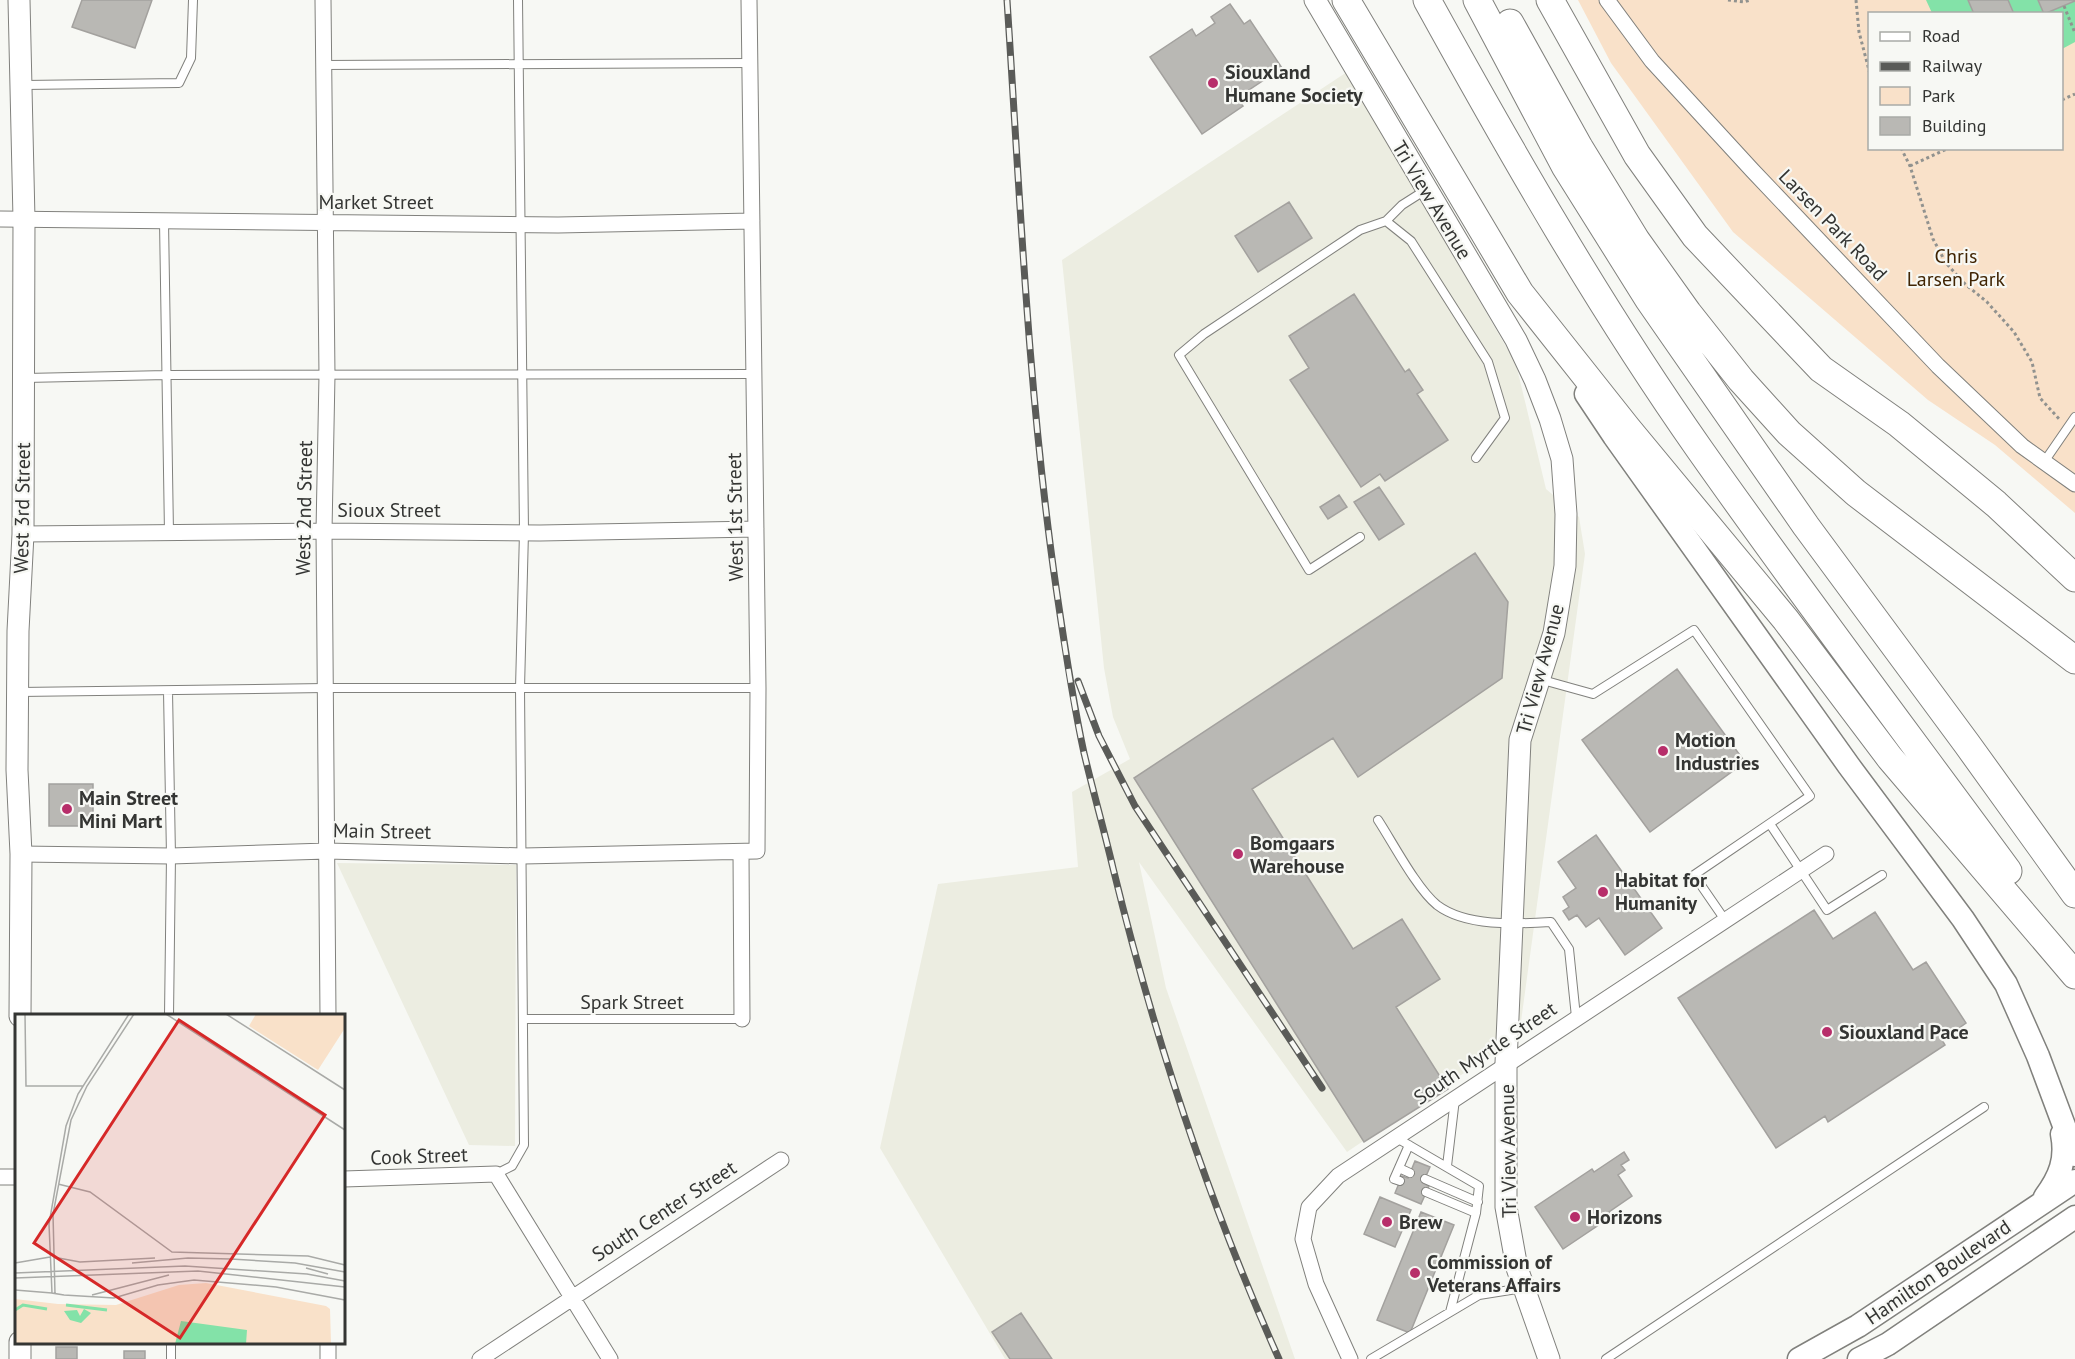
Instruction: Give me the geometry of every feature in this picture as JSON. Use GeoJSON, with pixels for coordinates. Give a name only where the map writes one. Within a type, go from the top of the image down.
{"type":"FeatureCollection","features":[{"type":"Feature","properties":{"kind":"highway"},"geometry":{"type":"LineString","coordinates":[[1427,0],[1519,165],[1628,343],[1700,450],[2075,963]]}},
{"type":"Feature","properties":{"kind":"highway"},"geometry":{"type":"LineString","coordinates":[[1477,0],[1565,166],[1649,300],[1806,526],[1968,744],[2075,894]]}},
{"type":"Feature","properties":{"kind":"highway"},"geometry":{"type":"LineString","coordinates":[[1495,0],[1512,26],[1579,147],[1636,240],[1688,313],[1741,381],[1789,433],[1856,493],[2075,660]]}},
{"type":"Feature","properties":{"kind":"highway"},"geometry":{"type":"LineString","coordinates":[[1550,0],[1637,155],[1695,236],[1821,369],[1899,424],[1943,460],[2031,534],[2075,578]]}},
{"type":"Feature","properties":{"kind":"highway"},"geometry":{"type":"LineString","coordinates":[[1346,1],[1520,293],[1627,428],[1786,620],[1890,758],[2075,975]]}},
{"type":"Feature","properties":{"kind":"main road"},"geometry":{"type":"LineString","coordinates":[[1520,293],[1614,436],[1849,766],[1963,919],[2006,984],[2038,1056],[2075,1155]]}},
{"type":"Feature","properties":{"kind":"main road"},"geometry":{"type":"LineString","coordinates":[[2038,1205],[2057,1181],[2066,1149],[2056,1106]]}},
{"type":"Feature","properties":{"kind":"main road","name":"Hamilton Boulevard"},"geometry":{"type":"LineString","coordinates":[[1799,1359],[1858,1326],[2075,1181]]}},
{"type":"Feature","properties":{"kind":"main road","name":"Hamilton Boulevard"},"geometry":{"type":"LineString","coordinates":[[1859,1359],[1888,1344],[2075,1217]]}},
{"type":"Feature","properties":{"kind":"street","name":"West 3rd Street"},"geometry":{"type":"LineString","coordinates":[[19,0],[24,219],[22,534],[16,770],[21,854],[20,1014]]}},
{"type":"Feature","properties":{"kind":"street","name":"West 2nd Street"},"geometry":{"type":"LineString","coordinates":[[323,0],[327,375],[324,531],[328,1014]]}},
{"type":"Feature","properties":{"kind":"street","name":"West 1st Street"},"geometry":{"type":"LineString","coordinates":[[741,852],[758,851],[749,0]]}},
{"type":"Feature","properties":{"kind":"street","name":"Tri View Avenue"},"geometry":{"type":"LineString","coordinates":[[1315,0],[1516,340],[1547,409],[1562,459],[1566,514],[1565,566],[1554,633],[1520,740],[1506,1063],[1506,1207],[1517,1268],[1549,1359]]}},
{"type":"Feature","properties":{"kind":"street","name":"Larsen Park Road"},"geometry":{"type":"LineString","coordinates":[[1607,0],[1652,61],[1752,170],[1974,402],[2022,446],[2075,484]]}},
{"type":"Feature","properties":{"kind":"street","name":"Market Street"},"geometry":{"type":"LineString","coordinates":[[0,219],[558,225],[752,221]]}},
{"type":"Feature","properties":{"kind":"street","name":"Sioux Street"},"geometry":{"type":"LineString","coordinates":[[22,534],[756,529]]}},
{"type":"Feature","properties":{"kind":"street","name":"Main Street"},"geometry":{"type":"LineString","coordinates":[[21,854],[171,856],[327,851],[523,856],[741,852]]}},
{"type":"Feature","properties":{"kind":"street"},"geometry":{"type":"LineString","coordinates":[[741,852],[742,1019]]}},
{"type":"Feature","properties":{"kind":"street","name":"South Myrtle Street"},"geometry":{"type":"LineString","coordinates":[[1350,1359],[1316,1284],[1303,1239],[1309,1207],[1338,1176],[1826,854]]}},
{"type":"Feature","properties":{"kind":"street","name":"South Center Street"},"geometry":{"type":"LineString","coordinates":[[480,1359],[781,1160]]}},
{"type":"Feature","properties":{"kind":"street"},"geometry":{"type":"LineString","coordinates":[[496,1174],[610,1359]]}},
{"type":"Feature","properties":{"kind":"street","name":"Cook Street"},"geometry":{"type":"LineString","coordinates":[[345,1179],[496,1174]]}},
{"type":"Feature","properties":{"kind":"lane"},"geometry":{"type":"LineString","coordinates":[[22,85],[179,83],[192,58],[193,0]]}},
{"type":"Feature","properties":{"kind":"lane"},"geometry":{"type":"LineString","coordinates":[[496,1174],[512,1166],[524,1145],[520,687],[524,532],[518,0]]}},
{"type":"Feature","properties":{"kind":"lane"},"geometry":{"type":"LineString","coordinates":[[323,65],[750,63]]}},
{"type":"Feature","properties":{"kind":"lane"},"geometry":{"type":"LineString","coordinates":[[1360,537],[1309,570],[1179,355],[1204,334],[1360,230],[1386,221],[1402,205],[1426,190]]}},
{"type":"Feature","properties":{"kind":"lane"},"geometry":{"type":"LineString","coordinates":[[164,221],[169,533]]}},
{"type":"Feature","properties":{"kind":"lane"},"geometry":{"type":"LineString","coordinates":[[1386,221],[1411,240],[1488,362],[1505,418],[1476,458]]}},
{"type":"Feature","properties":{"kind":"lane"},"geometry":{"type":"LineString","coordinates":[[23,378],[522,373],[754,374]]}},
{"type":"Feature","properties":{"kind":"lane"},"geometry":{"type":"LineString","coordinates":[[2044,462],[2075,417]]}},
{"type":"Feature","properties":{"kind":"lane"},"geometry":{"type":"LineString","coordinates":[[1538,679],[1593,694],[1694,630],[1810,795],[1694,875],[1725,920]]}},
{"type":"Feature","properties":{"kind":"lane"},"geometry":{"type":"LineString","coordinates":[[18,692],[325,688],[758,688]]}},
{"type":"Feature","properties":{"kind":"lane"},"geometry":{"type":"LineString","coordinates":[[168,691],[171,856],[169,1014]]}},
{"type":"Feature","properties":{"kind":"lane"},"geometry":{"type":"LineString","coordinates":[[1378,820],[1415,879],[1437,905],[1463,918],[1513,925],[1551,922],[1569,949],[1576,1017]]}},
{"type":"Feature","properties":{"kind":"lane"},"geometry":{"type":"LineString","coordinates":[[1770,824],[1827,910],[1882,875]]}},
{"type":"Feature","properties":{"kind":"lane","name":"Spark Street"},"geometry":{"type":"LineString","coordinates":[[523,1019],[742,1019]]}},
{"type":"Feature","properties":{"kind":"lane"},"geometry":{"type":"LineString","coordinates":[[1447,1166],[1455,1097]]}},
{"type":"Feature","properties":{"kind":"lane"},"geometry":{"type":"LineString","coordinates":[[1606,1359],[1984,1107]]}},
{"type":"Feature","properties":{"kind":"lane"},"geometry":{"type":"LineString","coordinates":[[1395,1137],[1479,1186],[1476,1213],[1450,1312]]}},
{"type":"Feature","properties":{"kind":"lane"},"geometry":{"type":"LineString","coordinates":[[1400,1181],[1394,1179],[1409,1145]]}},
{"type":"Feature","properties":{"kind":"lane"},"geometry":{"type":"LineString","coordinates":[[1399,1168],[1410,1173]]}},
{"type":"Feature","properties":{"kind":"lane"},"geometry":{"type":"LineString","coordinates":[[1425,1179],[1478,1202]]}},
{"type":"Feature","properties":{"kind":"lane"},"geometry":{"type":"LineString","coordinates":[[1426,1192],[1476,1213]]}},
{"type":"Feature","properties":{"kind":"lane"},"geometry":{"type":"LineString","coordinates":[[1371,1359],[1479,1295],[1523,1288]]}},
{"type":"Feature","properties":{"kind":"path"},"geometry":{"type":"LineString","coordinates":[[1728,0],[1744,2],[1750,0]]}},
{"type":"Feature","properties":{"kind":"path"},"geometry":{"type":"LineString","coordinates":[[1856,0],[1859,32],[1868,70]]}},
{"type":"Feature","properties":{"kind":"path"},"geometry":{"type":"LineString","coordinates":[[2064,6],[2075,33]]}},
{"type":"Feature","properties":{"kind":"path"},"geometry":{"type":"LineString","coordinates":[[1901,150],[1910,166],[1933,239],[1946,263],[1965,284],[1987,302],[2014,332],[2032,362],[2040,398],[2068,428]]}},
{"type":"Feature","properties":{"kind":"path"},"geometry":{"type":"LineString","coordinates":[[1910,166],[1944,150]]}},
{"type":"Feature","properties":{"kind":"shaded area"},"geometry":{"type":"Polygon","coordinates":[[[1926,0],[2075,0],[2075,42],[2063,48],[2063,12],[1932,12],[1926,0]]]}},
{"type":"Feature","properties":{"kind":"shaded area"},"geometry":{"type":"Polygon","coordinates":[[[1347,72],[1516,364],[1546,489],[1579,517],[1585,554],[1519,1036],[1347,1152],[1139,862],[1166,988],[1295,1359],[1005,1359],[880,1148],[938,884],[1078,867],[1072,792],[1130,759],[1113,717],[1104,668],[1062,260],[1347,72]]]}},
{"type":"Feature","properties":{"kind":"shaded area"},"geometry":{"type":"Polygon","coordinates":[[[337,863],[516,865],[515,1146],[469,1145],[337,863]]]}},
{"type":"Feature","properties":{"kind":"green space","name":"Chris Larsen Park"},"geometry":{"type":"Polygon","coordinates":[[[1578,0],[2075,0],[2075,513],[1995,445],[1928,400],[1733,232],[1611,63],[1578,0]]]}},
{"type":"Feature","properties":{"kind":"building"},"geometry":{"type":"Polygon","coordinates":[[[82,0],[152,0],[135,48],[72,27],[82,0]]]}},
{"type":"Feature","properties":{"kind":"building"},"geometry":{"type":"Polygon","coordinates":[[[1968,0],[2008,0],[2013,12],[1973,12],[1968,0]]]}},
{"type":"Feature","properties":{"kind":"building"},"geometry":{"type":"Polygon","coordinates":[[[2038,0],[2075,0],[2049,12],[2043,12],[2038,0]]]}},
{"type":"Feature","properties":{"kind":"building","name":"Siouxland Humane Society"},"geometry":{"type":"Polygon","coordinates":[[[1230,4],[1244,24],[1250,20],[1282,68],[1237,98],[1243,106],[1202,134],[1150,57],[1192,29],[1196,36],[1215,23],[1211,17],[1230,4]]]}},
{"type":"Feature","properties":{"kind":"building"},"geometry":{"type":"Polygon","coordinates":[[[1289,202],[1312,238],[1258,272],[1235,236],[1289,202]]]}},
{"type":"Feature","properties":{"kind":"building"},"geometry":{"type":"Polygon","coordinates":[[[1354,294],[1405,372],[1409,369],[1423,390],[1417,394],[1448,440],[1385,481],[1380,474],[1361,487],[1290,380],[1309,368],[1289,336],[1354,294]]]}},
{"type":"Feature","properties":{"kind":"building"},"geometry":{"type":"Polygon","coordinates":[[[1379,487],[1404,524],[1379,540],[1354,502],[1379,487]]]}},
{"type":"Feature","properties":{"kind":"building"},"geometry":{"type":"Polygon","coordinates":[[[1339,495],[1347,507],[1328,519],[1320,507],[1339,495]]]}},
{"type":"Feature","properties":{"kind":"building","name":"Bomgaars Warehouse"},"geometry":{"type":"Polygon","coordinates":[[[1475,553],[1508,602],[1502,678],[1358,777],[1333,738],[1252,789],[1353,949],[1402,919],[1440,979],[1396,1007],[1448,1089],[1364,1142],[1134,778],[1475,553]]]}},
{"type":"Feature","properties":{"kind":"building","name":"Motion Industries"},"geometry":{"type":"Polygon","coordinates":[[[1677,669],[1745,762],[1650,832],[1582,740],[1677,669]]]}},
{"type":"Feature","properties":{"kind":"building"},"geometry":{"type":"Polygon","coordinates":[[[49,784],[93,784],[93,826],[49,826],[49,784]]]}},
{"type":"Feature","properties":{"kind":"building","name":"Habitat for Humanity"},"geometry":{"type":"Polygon","coordinates":[[[1596,835],[1662,928],[1625,955],[1599,918],[1586,927],[1577,915],[1569,920],[1563,911],[1569,907],[1563,897],[1576,888],[1558,862],[1596,835]]]}},
{"type":"Feature","properties":{"kind":"building","name":"Siouxland Pace"},"geometry":{"type":"Polygon","coordinates":[[[1814,910],[1833,939],[1875,912],[1913,970],[1926,962],[1966,1023],[1942,1040],[1945,1045],[1828,1122],[1825,1116],[1776,1148],[1678,998],[1814,910]]]}},
{"type":"Feature","properties":{"kind":"building"},"geometry":{"type":"Polygon","coordinates":[[[1624,1152],[1629,1160],[1621,1165],[1625,1170],[1618,1175],[1632,1196],[1609,1212],[1612,1216],[1563,1249],[1535,1207],[1592,1169],[1594,1172],[1624,1152]]]}},
{"type":"Feature","properties":{"kind":"building"},"geometry":{"type":"Polygon","coordinates":[[[1415,1161],[1430,1167],[1423,1183],[1429,1186],[1421,1204],[1395,1193],[1402,1176],[1408,1178],[1415,1161]]]}},
{"type":"Feature","properties":{"kind":"building","name":"Brew"},"geometry":{"type":"Polygon","coordinates":[[[1380,1197],[1411,1210],[1395,1247],[1364,1234],[1380,1197]]]}},
{"type":"Feature","properties":{"kind":"building","name":"Commission of Veterans Affairs"},"geometry":{"type":"Polygon","coordinates":[[[1421,1212],[1454,1225],[1410,1333],[1377,1320],[1421,1212]]]}},
{"type":"Feature","properties":{"kind":"building"},"geometry":{"type":"Polygon","coordinates":[[[1021,1313],[1052,1359],[1010,1359],[992,1332],[1021,1313]]]}},
{"type":"Feature","properties":{"kind":"building"},"geometry":{"type":"Polygon","coordinates":[[[56,1347],[77,1347],[77,1359],[56,1359],[56,1347]]]}},
{"type":"Feature","properties":{"kind":"building"},"geometry":{"type":"Polygon","coordinates":[[[124,1351],[145,1351],[145,1359],[124,1359],[124,1351]]]}},
{"type":"Feature","properties":{"kind":"railway"},"geometry":{"type":"LineString","coordinates":[[1007,0],[1038,441],[1068,670],[1087,767],[1129,931],[1165,1056],[1206,1179],[1279,1359]]}},
{"type":"Feature","properties":{"kind":"railway"},"geometry":{"type":"LineString","coordinates":[[1078,681],[1099,736],[1135,806],[1322,1088]]}},
{"type":"Feature","properties":{"kind":"place","name":"Siouxland Humane Society"},"geometry":{"type":"Point","coordinates":[1213,83]}},
{"type":"Feature","properties":{"kind":"place","name":"Motion Industries"},"geometry":{"type":"Point","coordinates":[1663,751]}},
{"type":"Feature","properties":{"kind":"place","name":"Main Street Mini Mart"},"geometry":{"type":"Point","coordinates":[67,809]}},
{"type":"Feature","properties":{"kind":"place","name":"Bomgaars Warehouse"},"geometry":{"type":"Point","coordinates":[1238,854]}},
{"type":"Feature","properties":{"kind":"place","name":"Habitat for Humanity"},"geometry":{"type":"Point","coordinates":[1603,892]}},
{"type":"Feature","properties":{"kind":"place","name":"Siouxland Pace"},"geometry":{"type":"Point","coordinates":[1827,1032]}},
{"type":"Feature","properties":{"kind":"place","name":"Horizons"},"geometry":{"type":"Point","coordinates":[1575,1217]}},
{"type":"Feature","properties":{"kind":"place","name":"Brew"},"geometry":{"type":"Point","coordinates":[1387,1222]}},
{"type":"Feature","properties":{"kind":"place","name":"Commission of Veterans Affairs"},"geometry":{"type":"Point","coordinates":[1415,1273]}}]}
